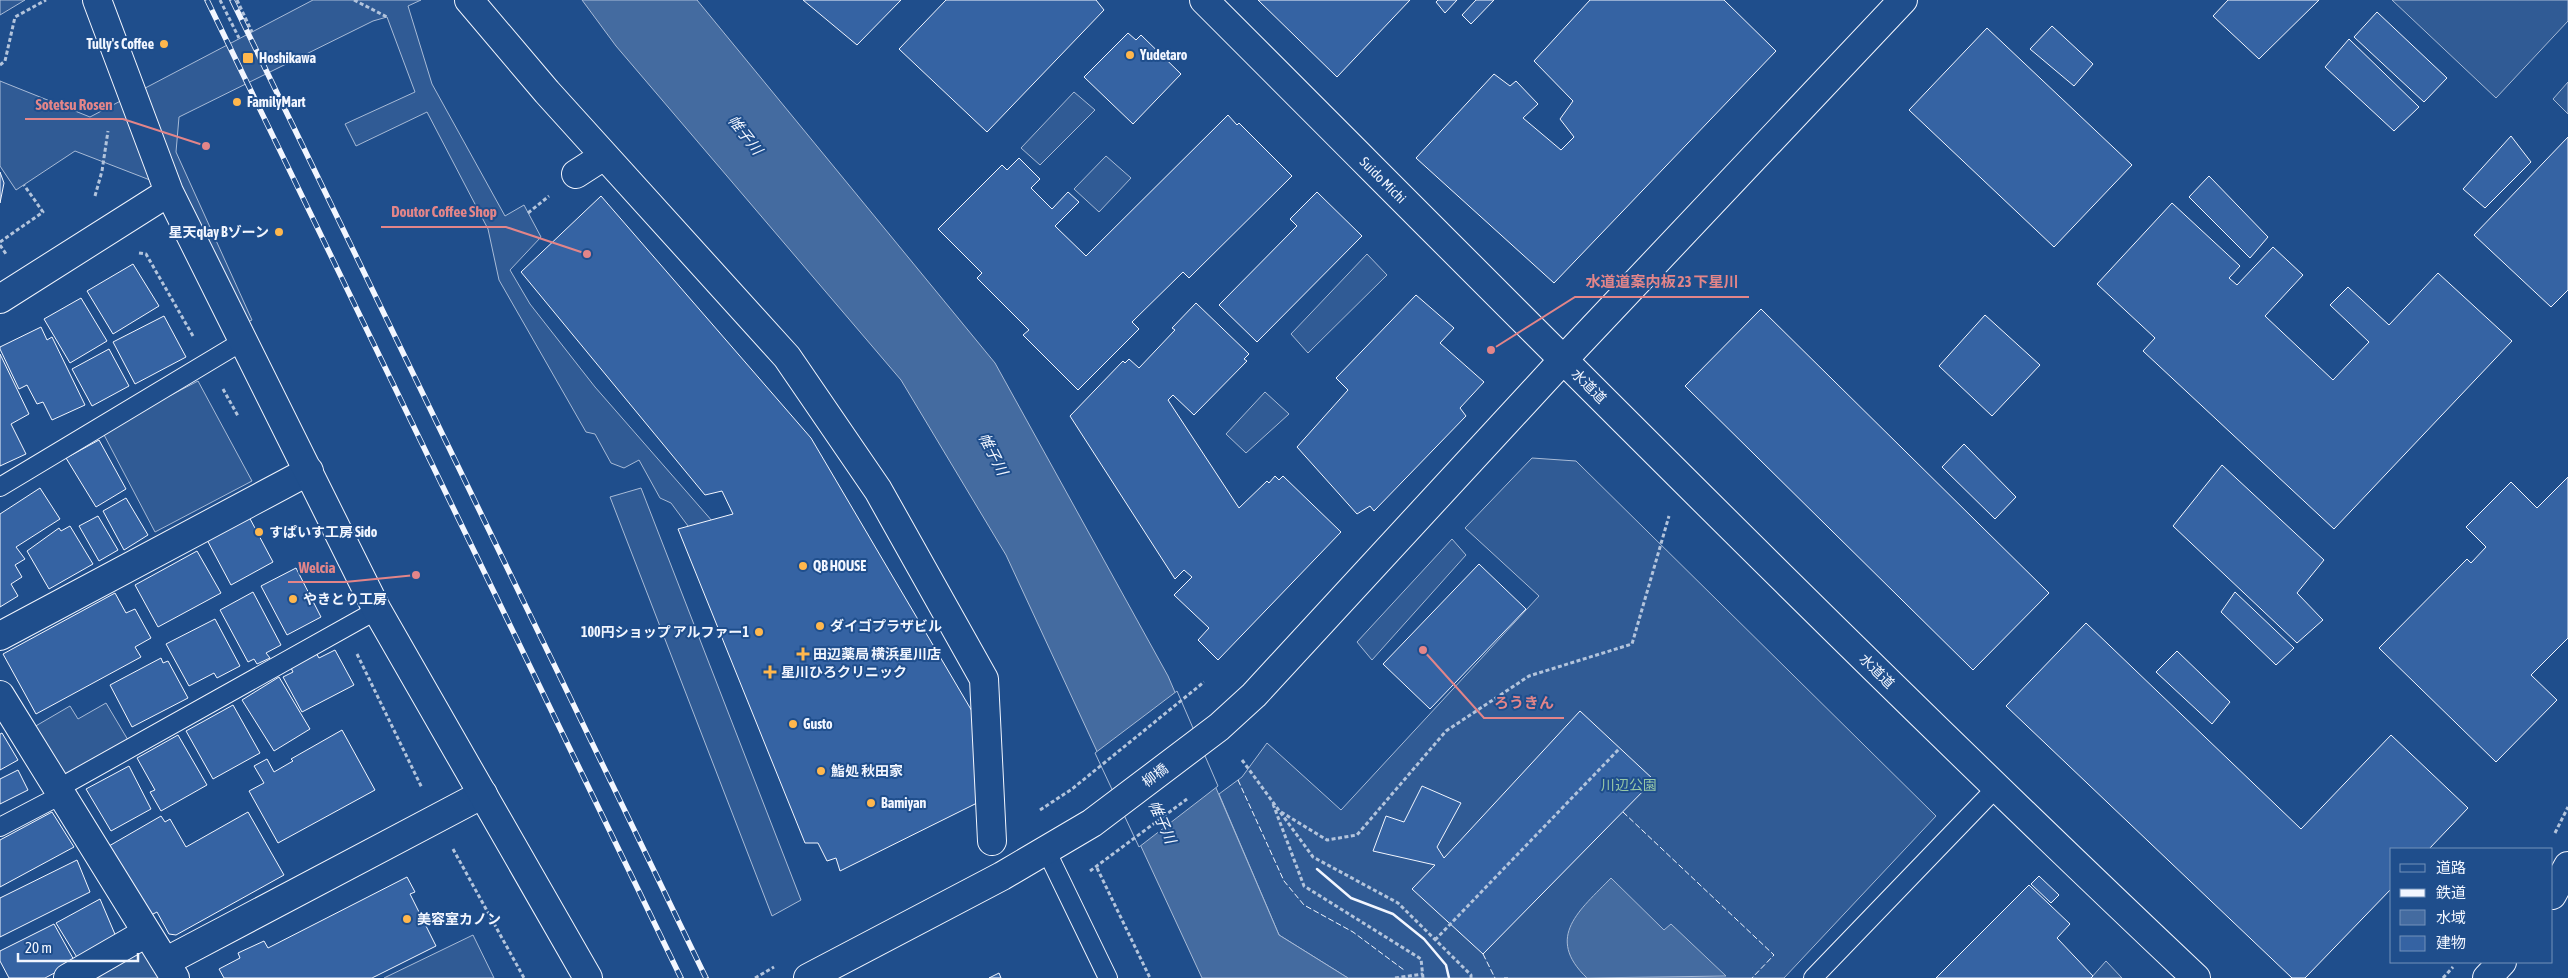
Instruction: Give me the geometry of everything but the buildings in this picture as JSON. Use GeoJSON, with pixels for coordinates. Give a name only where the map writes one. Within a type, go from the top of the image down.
{"type":"FeatureCollection","features":[{"type":"Feature","properties":{"kind":"street"},"geometry":{"type":"LineString","coordinates":[[97,0],[169,192],[377,610],[588,978]]}},
{"type":"Feature","properties":{"kind":"street"},"geometry":{"type":"LineString","coordinates":[[469,0],[604,156],[787,357],[878,490],[984,679],[992,840]]}},
{"type":"Feature","properties":{"kind":"street","name":"Suido Michi"},"geometry":{"type":"LineString","coordinates":[[1204,0],[1563,360]]}},
{"type":"Feature","properties":{"kind":"street","name":"柳橋"},"geometry":{"type":"LineString","coordinates":[[808,978],[1002,876],[1092,823],[1219,727],[1254,695],[1563,360],[1903,0]]}},
{"type":"Feature","properties":{"kind":"street"},"geometry":{"type":"LineString","coordinates":[[576,174],[604,156]]}},
{"type":"Feature","properties":{"kind":"street"},"geometry":{"type":"LineString","coordinates":[[0,299],[169,192]]}},
{"type":"Feature","properties":{"kind":"street","name":"水道道"},"geometry":{"type":"LineString","coordinates":[[1563,360],[1996,788],[2196,978]]}},
{"type":"Feature","properties":{"kind":"street"},"geometry":{"type":"LineString","coordinates":[[0,636],[309,472]]}},
{"type":"Feature","properties":{"kind":"street"},"geometry":{"type":"LineString","coordinates":[[0,695],[170,970],[483,794]]}},
{"type":"Feature","properties":{"kind":"street"},"geometry":{"type":"LineString","coordinates":[[2553,893],[2568,866]]}},
{"type":"Feature","properties":{"kind":"street"},"geometry":{"type":"LineString","coordinates":[[68,978],[146,933]]}},
{"type":"Feature","properties":{"kind":"street"},"geometry":{"type":"LineString","coordinates":[[2487,978],[2501,963]]}},
{"type":"Feature","properties":{"kind":"lane"},"geometry":{"type":"LineString","coordinates":[[0,487],[243,341]]}},
{"type":"Feature","properties":{"kind":"lane"},"geometry":{"type":"LineString","coordinates":[[0,827],[377,610]]}},
{"type":"Feature","properties":{"kind":"lane"},"geometry":{"type":"LineString","coordinates":[[1813,978],[1996,788]]}},
{"type":"Feature","properties":{"kind":"lane"},"geometry":{"type":"LineString","coordinates":[[1046,850],[1108,978]]}},
{"type":"Feature","properties":{"kind":"path"},"geometry":{"type":"LineString","coordinates":[[0,65],[5,61],[16,17],[46,0]]}},
{"type":"Feature","properties":{"kind":"path"},"geometry":{"type":"LineString","coordinates":[[220,0],[239,38]]}},
{"type":"Feature","properties":{"kind":"path"},"geometry":{"type":"LineString","coordinates":[[236,0],[252,32]]}},
{"type":"Feature","properties":{"kind":"path"},"geometry":{"type":"LineString","coordinates":[[355,0],[386,17]]}},
{"type":"Feature","properties":{"kind":"path"},"geometry":{"type":"LineString","coordinates":[[94,198],[102,171],[108,124]]}},
{"type":"Feature","properties":{"kind":"path"},"geometry":{"type":"LineString","coordinates":[[7,256],[0,244],[43,212],[24,185]]}},
{"type":"Feature","properties":{"kind":"path"},"geometry":{"type":"LineString","coordinates":[[0,261],[15,251]]}},
{"type":"Feature","properties":{"kind":"path"},"geometry":{"type":"LineString","coordinates":[[136,253],[146,254],[241,420]]}},
{"type":"Feature","properties":{"kind":"path"},"geometry":{"type":"LineString","coordinates":[[1281,812],[1326,840],[1357,835],[1446,731],[1529,676],[1632,644],[1669,514]]}},
{"type":"Feature","properties":{"kind":"path"},"geometry":{"type":"LineString","coordinates":[[345,628],[436,819],[524,978]]}},
{"type":"Feature","properties":{"kind":"path"},"geometry":{"type":"LineString","coordinates":[[1072,789],[1204,682]]}},
{"type":"Feature","properties":{"kind":"path"},"geometry":{"type":"LineString","coordinates":[[1435,940],[1620,748]]}},
{"type":"Feature","properties":{"kind":"path"},"geometry":{"type":"LineString","coordinates":[[1242,760],[1313,857],[1398,903],[1471,975],[1471,978]]}},
{"type":"Feature","properties":{"kind":"path"},"geometry":{"type":"LineString","coordinates":[[1108,859],[1187,798]]}},
{"type":"Feature","properties":{"kind":"path"},"geometry":{"type":"LineString","coordinates":[[1271,798],[1304,886],[1421,959],[1423,976],[1395,978]]}},
{"type":"Feature","properties":{"kind":"path"},"geometry":{"type":"LineString","coordinates":[[2551,841],[2568,807]]}},
{"type":"Feature","properties":{"kind":"path"},"geometry":{"type":"LineString","coordinates":[[1097,868],[1150,978]]}},
{"type":"Feature","properties":{"kind":"path"},"geometry":{"type":"LineString","coordinates":[[2443,978],[2457,963]]}},
{"type":"Feature","properties":{"kind":"shaded area"},"geometry":{"type":"Polygon","coordinates":[[[0,0],[25,0],[0,15],[0,0]]]}},
{"type":"Feature","properties":{"kind":"shaded area"},"geometry":{"type":"Polygon","coordinates":[[[313,0],[421,0],[408,6],[432,84],[505,216],[524,205],[541,237],[510,270],[530,304],[595,387],[713,522],[691,530],[671,503],[660,498],[639,460],[624,468],[611,463],[595,434],[586,432],[499,280],[488,229],[427,112],[356,146],[345,124],[415,92],[387,17],[373,21],[179,117],[176,152],[252,320],[228,330],[150,180],[75,151],[16,190],[0,166],[0,81],[90,117],[313,0]]]}},
{"type":"Feature","properties":{"kind":"shaded area"},"geometry":{"type":"Polygon","coordinates":[[[2392,0],[2568,0],[2568,21],[2496,98],[2392,0]]]}},
{"type":"Feature","properties":{"kind":"shaded area"},"geometry":{"type":"Polygon","coordinates":[[[2568,82],[2568,114],[2553,99],[2568,82]]]}},
{"type":"Feature","properties":{"kind":"shaded area"},"geometry":{"type":"Polygon","coordinates":[[[1074,92],[1095,110],[1040,165],[1021,148],[1074,92]]]}},
{"type":"Feature","properties":{"kind":"shaded area"},"geometry":{"type":"Polygon","coordinates":[[[1106,156],[1131,178],[1099,212],[1074,189],[1106,156]]]}},
{"type":"Feature","properties":{"kind":"shaded area"},"geometry":{"type":"Polygon","coordinates":[[[1367,254],[1387,275],[1308,353],[1291,334],[1367,254]]]}},
{"type":"Feature","properties":{"kind":"shaded area"},"geometry":{"type":"Polygon","coordinates":[[[198,381],[252,481],[155,532],[102,431],[198,381]]]}},
{"type":"Feature","properties":{"kind":"shaded area"},"geometry":{"type":"Polygon","coordinates":[[[1265,392],[1289,414],[1246,453],[1226,434],[1265,392]]]}},
{"type":"Feature","properties":{"kind":"shaded area","name":"川辺公園"},"geometry":{"type":"Polygon","coordinates":[[[1532,458],[1576,461],[1936,816],[1784,978],[1348,978],[1279,935],[1219,794],[1242,777],[1267,743],[1341,810],[1539,596],[1465,528],[1532,458]]]}},
{"type":"Feature","properties":{"kind":"shaded area"},"geometry":{"type":"Polygon","coordinates":[[[641,488],[801,900],[772,916],[610,497],[641,488]]]}},
{"type":"Feature","properties":{"kind":"shaded area"},"geometry":{"type":"Polygon","coordinates":[[[1452,539],[1466,555],[1372,660],[1357,642],[1452,539]]]}},
{"type":"Feature","properties":{"kind":"shaded area"},"geometry":{"type":"Polygon","coordinates":[[[106,703],[128,740],[64,777],[34,727],[70,706],[78,719],[106,703]]]}},
{"type":"Feature","properties":{"kind":"shaded area"},"geometry":{"type":"Polygon","coordinates":[[[473,935],[494,978],[384,978],[473,935]]]}},
{"type":"Feature","properties":{"kind":"shaded area"},"geometry":{"type":"Polygon","coordinates":[[[142,945],[162,978],[86,978],[142,945]]]}},
{"type":"Feature","properties":{"kind":"shaded area"},"geometry":{"type":"Polygon","coordinates":[[[2106,961],[2122,978],[2091,978],[2106,961]]]}},
{"type":"Feature","properties":{"kind":"water","name":"帷子川"},"geometry":{"type":"Polygon","coordinates":[[[582,0],[697,0],[995,363],[1168,676],[1279,935],[1348,978],[1202,978],[1006,555],[901,380],[616,46],[582,0]]]}},
{"type":"Feature","properties":{"kind":"water"},"geometry":{"type":"Polygon","coordinates":[[[1611,878],[1664,930],[1671,924],[1726,976],[1587,978],[1574,963],[1568,950],[1568,937],[1571,925],[1578,913],[1611,878]]]}},
{"type":"Feature","properties":{"kind":"pier"},"geometry":{"type":"Polygon","coordinates":[[[1177,691],[1218,786],[1139,847],[1095,753],[1177,691]]]}},
{"type":"Feature","properties":{"kind":"railway"},"geometry":{"type":"LineString","coordinates":[[207,0],[681,978]]}},
{"type":"Feature","properties":{"kind":"railway"},"geometry":{"type":"LineString","coordinates":[[232,0],[706,978]]}},
{"type":"Feature","properties":{"kind":"fence"},"geometry":{"type":"LineString","coordinates":[[1238,780],[1284,881],[1304,905],[1353,932],[1404,970]]}},
{"type":"Feature","properties":{"kind":"fence"},"geometry":{"type":"LineString","coordinates":[[1623,812],[1774,955],[1752,978]]}},
{"type":"Feature","properties":{"kind":"fence"},"geometry":{"type":"LineString","coordinates":[[1483,954],[1495,978]]}},
{"type":"Feature","properties":{"kind":"wall"},"geometry":{"type":"LineString","coordinates":[[1317,869],[1351,898],[1393,914],[1424,939],[1446,965],[1449,978]]}},
{"type":"Feature","properties":{"kind":"place","name":"Tully's Coffee"},"geometry":{"type":"Point","coordinates":[164,44]}},
{"type":"Feature","properties":{"kind":"place","name":"Yudetaro"},"geometry":{"type":"Point","coordinates":[1130,55]}},
{"type":"Feature","properties":{"kind":"place","name":"Hoshikawa"},"geometry":{"type":"Point","coordinates":[248,58]}},
{"type":"Feature","properties":{"kind":"place","name":"FamilyMart"},"geometry":{"type":"Point","coordinates":[237,102]}},
{"type":"Feature","properties":{"kind":"place","name":"Sotetsu Rosen"},"geometry":{"type":"Point","coordinates":[206,146]}},
{"type":"Feature","properties":{"kind":"place","name":"星天qlay Bゾーン"},"geometry":{"type":"Point","coordinates":[279,232]}},
{"type":"Feature","properties":{"kind":"place","name":"Doutor Coffee Shop"},"geometry":{"type":"Point","coordinates":[587,254]}},
{"type":"Feature","properties":{"kind":"place","name":"水道道案内板 23 下星川"},"geometry":{"type":"Point","coordinates":[1491,350]}},
{"type":"Feature","properties":{"kind":"place","name":"すぱいす工房 Sido"},"geometry":{"type":"Point","coordinates":[259,532]}},
{"type":"Feature","properties":{"kind":"place","name":"QB HOUSE"},"geometry":{"type":"Point","coordinates":[803,566]}},
{"type":"Feature","properties":{"kind":"place","name":"Welcia"},"geometry":{"type":"Point","coordinates":[416,575]}},
{"type":"Feature","properties":{"kind":"place","name":"やきとり工房"},"geometry":{"type":"Point","coordinates":[293,599]}},
{"type":"Feature","properties":{"kind":"place","name":"ダイゴプラザビル"},"geometry":{"type":"Point","coordinates":[820,626]}},
{"type":"Feature","properties":{"kind":"place","name":"100円ショップ アルファー1"},"geometry":{"type":"Point","coordinates":[759,632]}},
{"type":"Feature","properties":{"kind":"place","name":"ろうきん"},"geometry":{"type":"Point","coordinates":[1423,650]}},
{"type":"Feature","properties":{"kind":"place","name":"田辺薬局 横浜星川店"},"geometry":{"type":"Point","coordinates":[803,654]}},
{"type":"Feature","properties":{"kind":"place","name":"星川ひろクリニック"},"geometry":{"type":"Point","coordinates":[770,672]}},
{"type":"Feature","properties":{"kind":"place","name":"Gusto"},"geometry":{"type":"Point","coordinates":[793,724]}},
{"type":"Feature","properties":{"kind":"place","name":"鮨処 秋田家"},"geometry":{"type":"Point","coordinates":[821,771]}},
{"type":"Feature","properties":{"kind":"place","name":"Bamiyan"},"geometry":{"type":"Point","coordinates":[871,803]}},
{"type":"Feature","properties":{"kind":"place","name":"美容室カノン"},"geometry":{"type":"Point","coordinates":[407,919]}}]}
